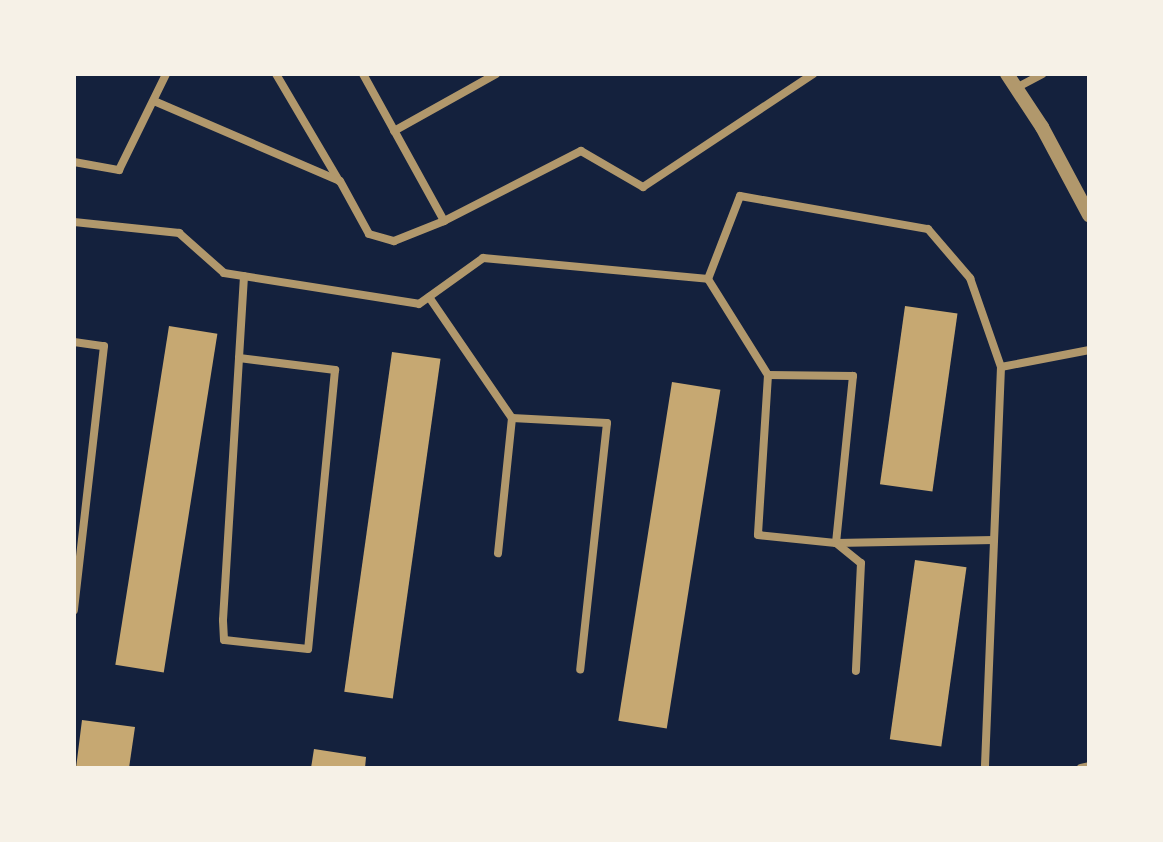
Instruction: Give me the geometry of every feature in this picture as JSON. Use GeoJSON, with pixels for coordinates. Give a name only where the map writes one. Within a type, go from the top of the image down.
{"type":"FeatureCollection","features":[{"type":"Feature","properties":{"kind":"street"},"geometry":{"type":"LineString","coordinates":[[74,162],[119,170],[166,74]]}},
{"type":"Feature","properties":{"kind":"street"},"geometry":{"type":"LineString","coordinates":[[276,74],[369,234],[394,241],[444,221],[581,151],[643,187],[813,74]]}},
{"type":"Feature","properties":{"kind":"street"},"geometry":{"type":"LineString","coordinates":[[363,74],[444,221]]}},
{"type":"Feature","properties":{"kind":"street"},"geometry":{"type":"LineString","coordinates":[[394,131],[496,74]]}},
{"type":"Feature","properties":{"kind":"street"},"geometry":{"type":"LineString","coordinates":[[1007,74],[1042,127],[1089,215]]}},
{"type":"Feature","properties":{"kind":"street"},"geometry":{"type":"LineString","coordinates":[[1016,88],[1042,74]]}},
{"type":"Feature","properties":{"kind":"street"},"geometry":{"type":"LineString","coordinates":[[154,101],[340,181]]}},
{"type":"Feature","properties":{"kind":"street"},"geometry":{"type":"LineString","coordinates":[[708,279],[740,196],[928,229],[970,278],[1001,367],[985,768]]}},
{"type":"Feature","properties":{"kind":"street"},"geometry":{"type":"LineString","coordinates":[[74,222],[179,233],[224,273],[419,304],[483,258],[708,279]]}},
{"type":"Feature","properties":{"kind":"street"},"geometry":{"type":"LineString","coordinates":[[239,358],[335,370],[308,649],[224,640],[239,358],[244,276]]}},
{"type":"Feature","properties":{"kind":"street"},"geometry":{"type":"LineString","coordinates":[[708,279],[768,375],[758,535],[836,543],[994,540]]}},
{"type":"Feature","properties":{"kind":"street"},"geometry":{"type":"LineString","coordinates":[[429,297],[512,418],[498,553]]}},
{"type":"Feature","properties":{"kind":"street"},"geometry":{"type":"LineString","coordinates":[[74,342],[104,346],[74,610]]}},
{"type":"Feature","properties":{"kind":"street"},"geometry":{"type":"LineString","coordinates":[[1001,367],[1089,350]]}},
{"type":"Feature","properties":{"kind":"street"},"geometry":{"type":"LineString","coordinates":[[768,375],[853,376],[836,543]]}},
{"type":"Feature","properties":{"kind":"street"},"geometry":{"type":"LineString","coordinates":[[512,418],[607,423],[580,670]]}},
{"type":"Feature","properties":{"kind":"street"},"geometry":{"type":"LineString","coordinates":[[836,543],[861,563],[856,671]]}},
{"type":"Feature","properties":{"kind":"street"},"geometry":{"type":"LineString","coordinates":[[1081,768],[1089,766]]}},
{"type":"Feature","properties":{"kind":"building"},"geometry":{"type":"Polygon","coordinates":[[[905,306],[957,313],[932,492],[880,484],[905,306]]]}},
{"type":"Feature","properties":{"kind":"building"},"geometry":{"type":"Polygon","coordinates":[[[169,326],[217,334],[164,672],[115,665],[169,326]]]}},
{"type":"Feature","properties":{"kind":"building"},"geometry":{"type":"Polygon","coordinates":[[[392,352],[441,359],[393,698],[344,692],[392,352]]]}},
{"type":"Feature","properties":{"kind":"building"},"geometry":{"type":"Polygon","coordinates":[[[672,382],[720,390],[667,728],[618,721],[672,382]]]}},
{"type":"Feature","properties":{"kind":"building"},"geometry":{"type":"Polygon","coordinates":[[[915,560],[966,567],[941,746],[890,739],[915,560]]]}},
{"type":"Feature","properties":{"kind":"building"},"geometry":{"type":"Polygon","coordinates":[[[82,720],[135,727],[129,768],[76,768],[82,720]]]}},
{"type":"Feature","properties":{"kind":"building"},"geometry":{"type":"Polygon","coordinates":[[[314,749],[366,757],[365,768],[311,768],[314,749]]]}}]}
